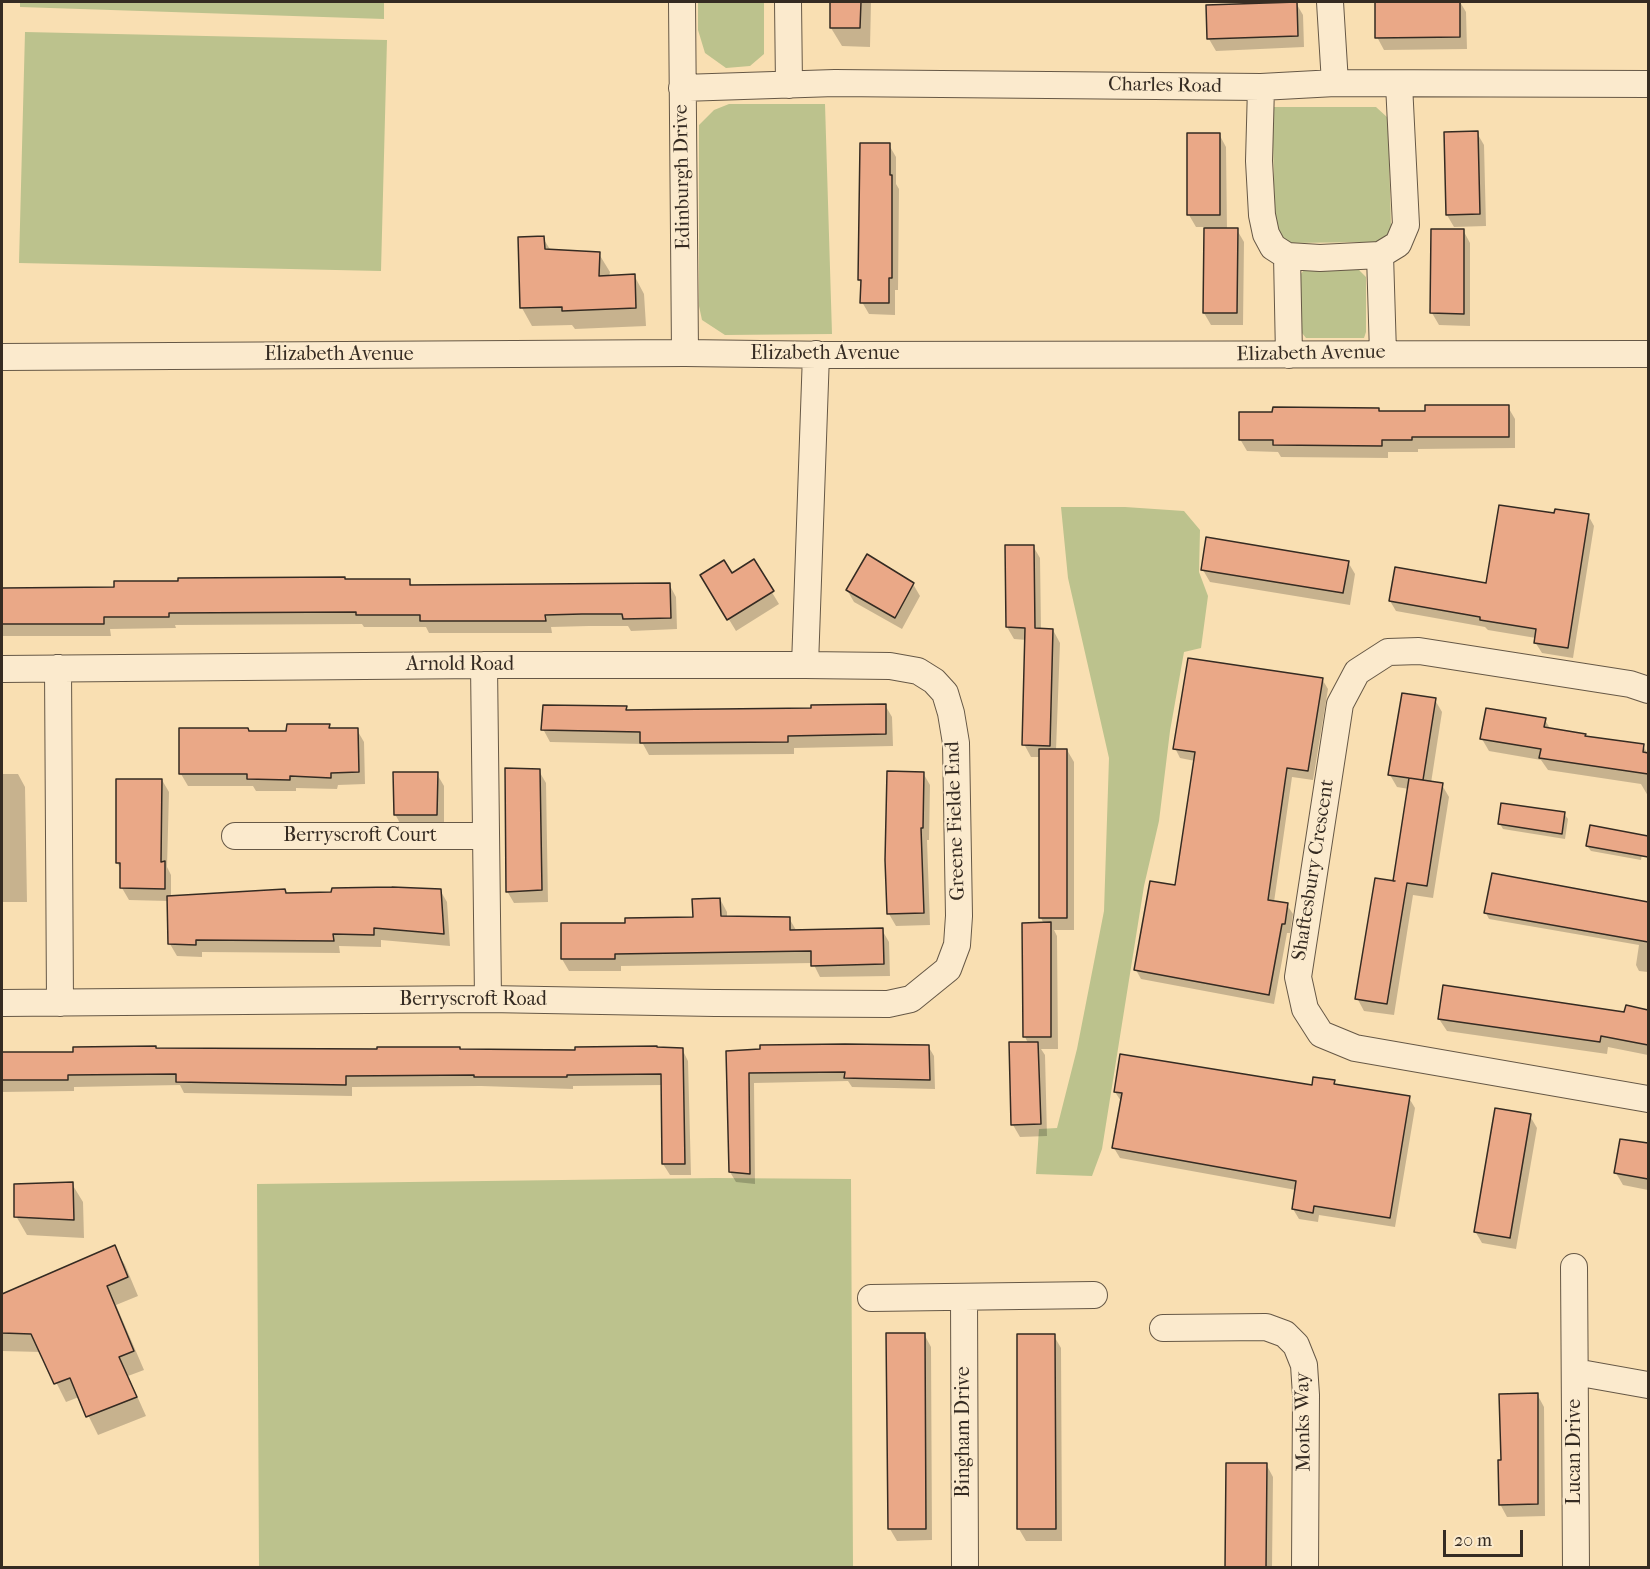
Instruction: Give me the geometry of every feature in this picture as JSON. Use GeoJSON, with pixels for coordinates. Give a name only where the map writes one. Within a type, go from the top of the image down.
{"type":"FeatureCollection","features":[{"type":"Feature","properties":{"kind":"street","name":"Edinburgh Drive"},"geometry":{"type":"LineString","coordinates":[[682,2],[685,352]]}},
{"type":"Feature","properties":{"kind":"street"},"geometry":{"type":"LineString","coordinates":[[788,2],[789,85]]}},
{"type":"Feature","properties":{"kind":"street"},"geometry":{"type":"LineString","coordinates":[[1330,2],[1335,83]]}},
{"type":"Feature","properties":{"kind":"street","name":"Charles Road"},"geometry":{"type":"LineString","coordinates":[[682,88],[896,83],[1260,87],[1335,83],[1648,84]]}},
{"type":"Feature","properties":{"kind":"street"},"geometry":{"type":"LineString","coordinates":[[1260,87],[1259,162],[1262,215],[1266,234],[1273,247],[1287,256],[1320,258],[1380,255],[1398,244],[1406,225],[1399,84]]}},
{"type":"Feature","properties":{"kind":"street"},"geometry":{"type":"LineString","coordinates":[[1380,255],[1383,353]]}},
{"type":"Feature","properties":{"kind":"street"},"geometry":{"type":"LineString","coordinates":[[1287,256],[1289,355]]}},
{"type":"Feature","properties":{"kind":"street","name":"Elizabeth Avenue"},"geometry":{"type":"LineString","coordinates":[[2,357],[685,352],[1648,354]]}},
{"type":"Feature","properties":{"kind":"street"},"geometry":{"type":"LineString","coordinates":[[805,665],[816,354]]}},
{"type":"Feature","properties":{"kind":"street","name":"Shaftesbury Crescent"},"geometry":{"type":"LineString","coordinates":[[1648,690],[1630,684],[1419,651],[1388,652],[1357,672],[1340,704],[1298,977],[1305,1009],[1321,1034],[1355,1048],[1648,1099]]}},
{"type":"Feature","properties":{"kind":"street"},"geometry":{"type":"LineString","coordinates":[[484,665],[488,999]]}},
{"type":"Feature","properties":{"kind":"street","name":"Arnold Road"},"geometry":{"type":"LineString","coordinates":[[2,669],[805,665],[890,666],[918,671]]}},
{"type":"Feature","properties":{"kind":"street"},"geometry":{"type":"LineString","coordinates":[[58,668],[60,1003]]}},
{"type":"Feature","properties":{"kind":"street","name":"Greene Fielde End"},"geometry":{"type":"LineString","coordinates":[[918,671],[934,681],[945,693],[956,743],[959,916],[957,945],[948,969],[937,979]]}},
{"type":"Feature","properties":{"kind":"street","name":"Berryscroft Court"},"geometry":{"type":"LineString","coordinates":[[235,836],[486,836]]}},
{"type":"Feature","properties":{"kind":"street","name":"Berryscroft Road"},"geometry":{"type":"LineString","coordinates":[[2,1003],[488,999],[888,1004],[911,999],[937,979]]}},
{"type":"Feature","properties":{"kind":"street","name":"Lucan Drive"},"geometry":{"type":"LineString","coordinates":[[1574,1267],[1576,1568]]}},
{"type":"Feature","properties":{"kind":"street"},"geometry":{"type":"LineString","coordinates":[[871,1298],[1094,1295]]}},
{"type":"Feature","properties":{"kind":"street","name":"Bingham Drive"},"geometry":{"type":"LineString","coordinates":[[964,1297],[965,1568]]}},
{"type":"Feature","properties":{"kind":"street","name":"Monks Way"},"geometry":{"type":"LineString","coordinates":[[1163,1328],[1266,1327],[1285,1334],[1296,1345],[1304,1365],[1306,1395],[1305,1568]]}},
{"type":"Feature","properties":{"kind":"street","name":"Lucan Drive"},"geometry":{"type":"LineString","coordinates":[[1575,1372],[1648,1385]]}},
{"type":"Feature","properties":{"kind":"green space"},"geometry":{"type":"Polygon","coordinates":[[[20,2],[384,2],[384,19],[20,7],[20,2]]]}},
{"type":"Feature","properties":{"kind":"green space"},"geometry":{"type":"Polygon","coordinates":[[[698,2],[764,2],[764,54],[750,66],[726,68],[705,53],[698,30],[698,2]]]}},
{"type":"Feature","properties":{"kind":"green space"},"geometry":{"type":"Polygon","coordinates":[[[25,32],[387,40],[381,271],[19,263],[25,32]]]}},
{"type":"Feature","properties":{"kind":"green space"},"geometry":{"type":"Polygon","coordinates":[[[729,104],[825,104],[832,334],[725,335],[702,320],[699,306],[699,125],[714,110],[729,104]]]}},
{"type":"Feature","properties":{"kind":"green space"},"geometry":{"type":"Polygon","coordinates":[[[1272,107],[1376,107],[1388,118],[1391,226],[1387,237],[1376,242],[1288,243],[1280,236],[1275,223],[1272,107]]]}},
{"type":"Feature","properties":{"kind":"green space"},"geometry":{"type":"Polygon","coordinates":[[[1304,270],[1359,270],[1366,277],[1366,332],[1364,338],[1306,338],[1302,333],[1300,275],[1304,270]]]}},
{"type":"Feature","properties":{"kind":"green space"},"geometry":{"type":"Polygon","coordinates":[[[1061,507],[1125,507],[1184,511],[1200,530],[1199,572],[1208,596],[1201,648],[1184,652],[1170,731],[1159,821],[1144,886],[1102,1149],[1092,1176],[1036,1174],[1039,1129],[1057,1128],[1077,1049],[1104,911],[1109,758],[1068,578],[1061,507]]]}},
{"type":"Feature","properties":{"kind":"green space"},"geometry":{"type":"Polygon","coordinates":[[[715,1178],[851,1179],[853,1567],[259,1567],[257,1184],[715,1178]]]}},
{"type":"Feature","properties":{"kind":"building"},"geometry":{"type":"Polygon","coordinates":[[[830,2],[861,2],[860,28],[830,28],[830,2]]]}},
{"type":"Feature","properties":{"kind":"building"},"geometry":{"type":"Polygon","coordinates":[[[1297,2],[1298,36],[1207,39],[1206,5],[1297,2]]]}},
{"type":"Feature","properties":{"kind":"building"},"geometry":{"type":"Polygon","coordinates":[[[1375,2],[1460,2],[1460,37],[1375,38],[1375,2]]]}},
{"type":"Feature","properties":{"kind":"building"},"geometry":{"type":"Polygon","coordinates":[[[1478,131],[1480,214],[1446,215],[1444,132],[1478,131]]]}},
{"type":"Feature","properties":{"kind":"building"},"geometry":{"type":"Polygon","coordinates":[[[1187,133],[1220,133],[1220,215],[1187,215],[1187,133]]]}},
{"type":"Feature","properties":{"kind":"building"},"geometry":{"type":"Polygon","coordinates":[[[860,143],[890,143],[892,278],[889,278],[889,303],[860,303],[861,280],[858,280],[860,143]]]}},
{"type":"Feature","properties":{"kind":"building"},"geometry":{"type":"Polygon","coordinates":[[[1204,228],[1238,228],[1237,313],[1203,313],[1204,228]]]}},
{"type":"Feature","properties":{"kind":"building"},"geometry":{"type":"Polygon","coordinates":[[[1431,229],[1464,229],[1464,314],[1430,313],[1431,229]]]}},
{"type":"Feature","properties":{"kind":"building"},"geometry":{"type":"Polygon","coordinates":[[[544,236],[545,249],[600,252],[599,276],[635,274],[636,308],[562,311],[562,307],[520,308],[518,237],[544,236]]]}},
{"type":"Feature","properties":{"kind":"building"},"geometry":{"type":"Polygon","coordinates":[[[1425,405],[1509,405],[1509,437],[1412,437],[1412,440],[1382,440],[1382,446],[1273,445],[1273,440],[1239,440],[1239,412],[1272,412],[1273,407],[1425,411],[1425,405]]]}},
{"type":"Feature","properties":{"kind":"building"},"geometry":{"type":"Polygon","coordinates":[[[1499,505],[1554,513],[1555,509],[1589,514],[1568,648],[1534,643],[1536,629],[1389,601],[1395,567],[1486,583],[1499,505]]]}},
{"type":"Feature","properties":{"kind":"building"},"geometry":{"type":"Polygon","coordinates":[[[1206,537],[1349,561],[1343,593],[1201,570],[1206,537]]]}},
{"type":"Feature","properties":{"kind":"building"},"geometry":{"type":"Polygon","coordinates":[[[1005,545],[1034,545],[1035,628],[1053,629],[1050,746],[1022,745],[1025,628],[1006,627],[1005,545]]]}},
{"type":"Feature","properties":{"kind":"building"},"geometry":{"type":"Polygon","coordinates":[[[867,554],[914,583],[895,618],[846,590],[867,554]]]}},
{"type":"Feature","properties":{"kind":"building"},"geometry":{"type":"Polygon","coordinates":[[[754,559],[774,591],[727,620],[700,575],[724,560],[732,573],[754,559]]]}},
{"type":"Feature","properties":{"kind":"building"},"geometry":{"type":"Polygon","coordinates":[[[345,577],[345,579],[410,579],[410,585],[670,583],[671,618],[623,619],[622,614],[582,614],[545,615],[546,621],[420,621],[420,615],[356,615],[356,612],[169,613],[169,617],[104,617],[104,624],[2,624],[2,588],[114,587],[114,581],[178,581],[178,578],[345,577]]]}},
{"type":"Feature","properties":{"kind":"building"},"geometry":{"type":"Polygon","coordinates":[[[1188,658],[1323,678],[1308,771],[1287,768],[1268,900],[1288,903],[1269,995],[1134,970],[1150,881],[1175,885],[1195,752],[1173,749],[1188,658]]]}},
{"type":"Feature","properties":{"kind":"building"},"geometry":{"type":"Polygon","coordinates":[[[1402,693],[1436,698],[1423,780],[1388,775],[1402,693]]]}},
{"type":"Feature","properties":{"kind":"building"},"geometry":{"type":"Polygon","coordinates":[[[886,704],[886,734],[788,736],[788,742],[640,743],[640,732],[541,730],[543,705],[627,706],[626,710],[811,708],[811,705],[886,704]]]}},
{"type":"Feature","properties":{"kind":"building"},"geometry":{"type":"Polygon","coordinates":[[[1486,708],[1546,718],[1544,727],[1586,734],[1585,736],[1644,744],[1643,752],[1648,753],[1648,774],[1539,758],[1541,749],[1480,739],[1486,708]]]}},
{"type":"Feature","properties":{"kind":"building"},"geometry":{"type":"Polygon","coordinates":[[[287,724],[330,724],[329,728],[358,728],[359,772],[331,773],[331,778],[290,776],[290,780],[247,779],[247,774],[179,774],[179,728],[248,728],[249,731],[286,731],[287,724]]]}},
{"type":"Feature","properties":{"kind":"building"},"geometry":{"type":"Polygon","coordinates":[[[1039,749],[1067,749],[1067,918],[1039,918],[1039,749]]]}},
{"type":"Feature","properties":{"kind":"building"},"geometry":{"type":"Polygon","coordinates":[[[505,768],[540,769],[542,890],[506,892],[505,768]]]}},
{"type":"Feature","properties":{"kind":"building"},"geometry":{"type":"Polygon","coordinates":[[[887,771],[924,772],[923,828],[921,828],[924,913],[887,914],[885,860],[887,771]]]}},
{"type":"Feature","properties":{"kind":"building"},"geometry":{"type":"Polygon","coordinates":[[[393,772],[438,772],[437,815],[394,815],[393,772]]]}},
{"type":"Feature","properties":{"kind":"building"},"geometry":{"type":"Polygon","coordinates":[[[1409,778],[1443,783],[1427,886],[1407,883],[1387,1004],[1355,999],[1375,878],[1393,881],[1409,778]]]}},
{"type":"Feature","properties":{"kind":"building"},"geometry":{"type":"Polygon","coordinates":[[[116,779],[162,779],[161,862],[165,861],[165,889],[120,888],[120,863],[116,863],[116,779]]]}},
{"type":"Feature","properties":{"kind":"building"},"geometry":{"type":"Polygon","coordinates":[[[1501,803],[1565,812],[1562,834],[1498,824],[1501,803]]]}},
{"type":"Feature","properties":{"kind":"building"},"geometry":{"type":"Polygon","coordinates":[[[1590,825],[1648,836],[1648,857],[1586,846],[1590,825]]]}},
{"type":"Feature","properties":{"kind":"building"},"geometry":{"type":"Polygon","coordinates":[[[1492,873],[1648,902],[1648,942],[1484,913],[1492,873]]]}},
{"type":"Feature","properties":{"kind":"building"},"geometry":{"type":"Polygon","coordinates":[[[332,888],[441,889],[444,934],[374,928],[374,935],[333,934],[334,941],[196,940],[196,945],[168,944],[167,896],[285,889],[286,893],[331,892],[332,888]]]}},
{"type":"Feature","properties":{"kind":"building"},"geometry":{"type":"Polygon","coordinates":[[[720,898],[721,916],[790,917],[790,930],[883,928],[884,964],[811,966],[811,951],[615,954],[615,959],[561,959],[561,923],[625,923],[625,918],[693,917],[692,899],[720,898]]]}},
{"type":"Feature","properties":{"kind":"building"},"geometry":{"type":"Polygon","coordinates":[[[1051,922],[1051,1037],[1023,1037],[1022,923],[1051,922]]]}},
{"type":"Feature","properties":{"kind":"building"},"geometry":{"type":"Polygon","coordinates":[[[1443,985],[1624,1012],[1626,1005],[1648,1010],[1648,1045],[1601,1036],[1600,1042],[1438,1019],[1443,985]]]}},
{"type":"Feature","properties":{"kind":"building"},"geometry":{"type":"Polygon","coordinates":[[[1009,1042],[1038,1042],[1041,1124],[1011,1125],[1009,1042]]]}},
{"type":"Feature","properties":{"kind":"building"},"geometry":{"type":"Polygon","coordinates":[[[760,1045],[929,1045],[930,1080],[844,1078],[845,1072],[749,1073],[750,1174],[729,1172],[726,1051],[760,1049],[760,1045]]]}},
{"type":"Feature","properties":{"kind":"building"},"geometry":{"type":"Polygon","coordinates":[[[156,1046],[156,1048],[460,1047],[460,1049],[575,1050],[575,1047],[683,1048],[685,1164],[662,1164],[661,1074],[567,1075],[567,1077],[346,1076],[346,1085],[176,1082],[176,1074],[68,1075],[68,1080],[2,1080],[2,1052],[73,1052],[73,1047],[156,1046]]]}},
{"type":"Feature","properties":{"kind":"building"},"geometry":{"type":"Polygon","coordinates":[[[1120,1054],[1312,1085],[1313,1077],[1335,1080],[1334,1084],[1410,1096],[1390,1218],[1314,1206],[1313,1213],[1292,1209],[1296,1181],[1112,1148],[1122,1093],[1114,1092],[1120,1054]]]}},
{"type":"Feature","properties":{"kind":"building"},"geometry":{"type":"Polygon","coordinates":[[[1495,1108],[1531,1114],[1510,1238],[1474,1232],[1495,1108]]]}},
{"type":"Feature","properties":{"kind":"building"},"geometry":{"type":"Polygon","coordinates":[[[1620,1139],[1648,1143],[1648,1179],[1614,1173],[1620,1139]]]}},
{"type":"Feature","properties":{"kind":"building"},"geometry":{"type":"Polygon","coordinates":[[[73,1182],[74,1220],[14,1217],[14,1184],[73,1182]]]}},
{"type":"Feature","properties":{"kind":"building"},"geometry":{"type":"Polygon","coordinates":[[[115,1245],[128,1277],[107,1286],[134,1351],[119,1357],[137,1397],[86,1417],[70,1378],[54,1384],[31,1334],[2,1333],[2,1294],[115,1245]]]}},
{"type":"Feature","properties":{"kind":"building"},"geometry":{"type":"Polygon","coordinates":[[[886,1333],[925,1333],[926,1529],[888,1529],[886,1333]]]}},
{"type":"Feature","properties":{"kind":"building"},"geometry":{"type":"Polygon","coordinates":[[[1017,1334],[1055,1334],[1056,1529],[1017,1529],[1017,1334]]]}},
{"type":"Feature","properties":{"kind":"building"},"geometry":{"type":"Polygon","coordinates":[[[1538,1393],[1538,1504],[1499,1505],[1498,1460],[1501,1460],[1499,1394],[1538,1393]]]}},
{"type":"Feature","properties":{"kind":"building"},"geometry":{"type":"Polygon","coordinates":[[[1226,1463],[1267,1463],[1266,1568],[1225,1568],[1226,1463]]]}}]}
